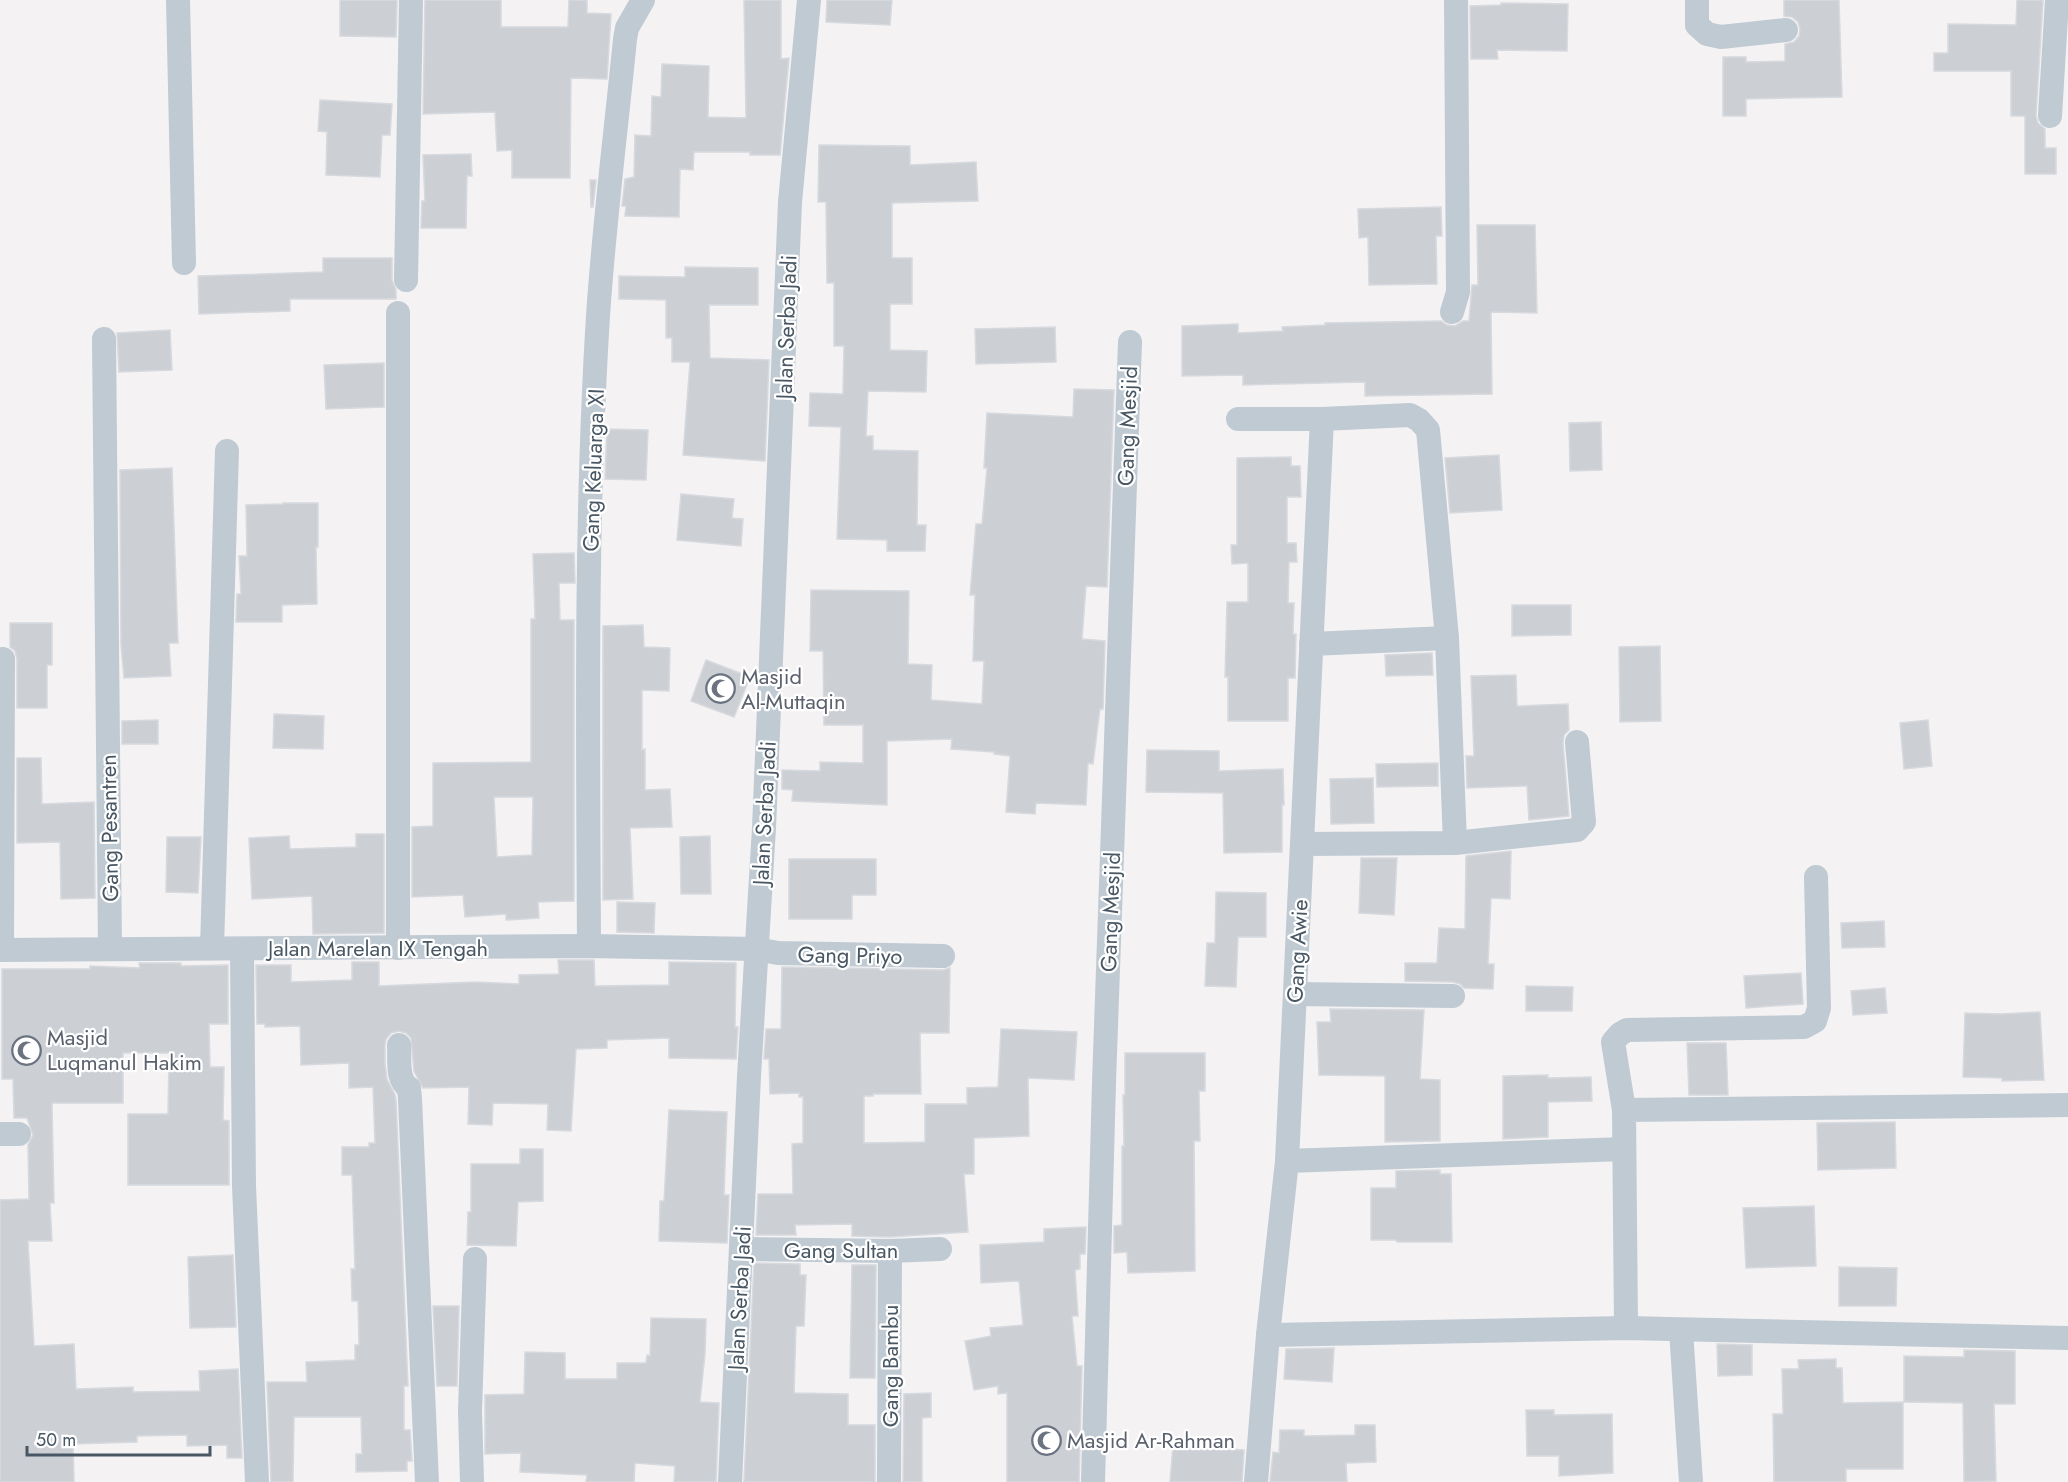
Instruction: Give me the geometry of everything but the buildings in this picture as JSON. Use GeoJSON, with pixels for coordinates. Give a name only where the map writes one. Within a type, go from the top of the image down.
{"type":"FeatureCollection","features":[{"type":"Feature","properties":{"kind":"street"},"geometry":{"type":"LineString","coordinates":[[178,0],[184,263]]}},
{"type":"Feature","properties":{"kind":"street"},"geometry":{"type":"LineString","coordinates":[[406,280],[411,0]]}},
{"type":"Feature","properties":{"kind":"street","name":"Gang Keluarga XI"},"geometry":{"type":"LineString","coordinates":[[589,946],[588,694],[598,316],[625,39],[627,28],[644,0]]}},
{"type":"Feature","properties":{"kind":"street","name":"Jalan Serba Jadi"},"geometry":{"type":"LineString","coordinates":[[730,1482],[764,828],[790,202],[809,0]]}},
{"type":"Feature","properties":{"kind":"street"},"geometry":{"type":"LineString","coordinates":[[1452,312],[1458,292],[1456,0]]}},
{"type":"Feature","properties":{"kind":"street"},"geometry":{"type":"LineString","coordinates":[[1696,0],[1697,25],[1707,34],[1721,37],[1786,30]]}},
{"type":"Feature","properties":{"kind":"street"},"geometry":{"type":"LineString","coordinates":[[2050,116],[2057,0]]}},
{"type":"Feature","properties":{"kind":"street"},"geometry":{"type":"LineString","coordinates":[[398,313],[398,948]]}},
{"type":"Feature","properties":{"kind":"street","name":"Gang Pesantren"},"geometry":{"type":"LineString","coordinates":[[104,339],[110,949]]}},
{"type":"Feature","properties":{"kind":"street","name":"Gang Mesjid"},"geometry":{"type":"LineString","coordinates":[[1093,1482],[1104,1083],[1130,342]]}},
{"type":"Feature","properties":{"kind":"street"},"geometry":{"type":"LineString","coordinates":[[1238,419],[1322,419],[1410,415],[1419,420],[1428,430],[1447,638],[1455,843]]}},
{"type":"Feature","properties":{"kind":"street","name":"Gang Awie"},"geometry":{"type":"LineString","coordinates":[[1256,1482],[1268,1335],[1287,1161],[1322,419]]}},
{"type":"Feature","properties":{"kind":"street"},"geometry":{"type":"LineString","coordinates":[[212,948],[227,451]]}},
{"type":"Feature","properties":{"kind":"street"},"geometry":{"type":"LineString","coordinates":[[1311,644],[1447,638]]}},
{"type":"Feature","properties":{"kind":"street"},"geometry":{"type":"LineString","coordinates":[[1,950],[3,659]]}},
{"type":"Feature","properties":{"kind":"street"},"geometry":{"type":"LineString","coordinates":[[1302,844],[1455,843],[1577,830],[1584,822],[1577,742]]}},
{"type":"Feature","properties":{"kind":"street"},"geometry":{"type":"LineString","coordinates":[[1626,1328],[1624,1110],[1613,1041],[1627,1030],[1804,1027],[1815,1021],[1819,1008],[1816,877]]}},
{"type":"Feature","properties":{"kind":"street","name":"Jalan Marelan IX Tengah"},"geometry":{"type":"LineString","coordinates":[[1,950],[589,946],[756,949]]}},
{"type":"Feature","properties":{"kind":"street"},"geometry":{"type":"LineString","coordinates":[[242,949],[244,1186],[257,1482]]}},
{"type":"Feature","properties":{"kind":"street","name":"Gang Priyo"},"geometry":{"type":"LineString","coordinates":[[756,949],[778,953],[943,956]]}},
{"type":"Feature","properties":{"kind":"street"},"geometry":{"type":"LineString","coordinates":[[1295,994],[1453,996]]}},
{"type":"Feature","properties":{"kind":"street"},"geometry":{"type":"LineString","coordinates":[[399,1046],[401,1079],[403,1085],[409,1088],[410,1098],[427,1482]]}},
{"type":"Feature","properties":{"kind":"street"},"geometry":{"type":"LineString","coordinates":[[1624,1110],[2068,1105]]}},
{"type":"Feature","properties":{"kind":"street"},"geometry":{"type":"LineString","coordinates":[[1287,1161],[1624,1149]]}},
{"type":"Feature","properties":{"kind":"street","name":"Gang Sultan"},"geometry":{"type":"LineString","coordinates":[[742,1249],[890,1251],[940,1249]]}},
{"type":"Feature","properties":{"kind":"street","name":"Gang Bambu"},"geometry":{"type":"LineString","coordinates":[[889,1482],[890,1251]]}},
{"type":"Feature","properties":{"kind":"street"},"geometry":{"type":"LineString","coordinates":[[472,1482],[470,1411],[475,1259]]}},
{"type":"Feature","properties":{"kind":"street"},"geometry":{"type":"LineString","coordinates":[[1268,1335],[1626,1328],[2068,1338]]}},
{"type":"Feature","properties":{"kind":"street"},"geometry":{"type":"LineString","coordinates":[[1681,1330],[1691,1482]]}},
{"type":"Feature","properties":{"kind":"place","name":"Masjid Al-Muttaqin"},"geometry":{"type":"Point","coordinates":[720,689]}},
{"type":"Feature","properties":{"kind":"place","name":"Masjid Luqmanul Hakim"},"geometry":{"type":"Point","coordinates":[26,1050]}},
{"type":"Feature","properties":{"kind":"place","name":"Masjid Ar-Rahman"},"geometry":{"type":"Point","coordinates":[1046,1440]}}]}
